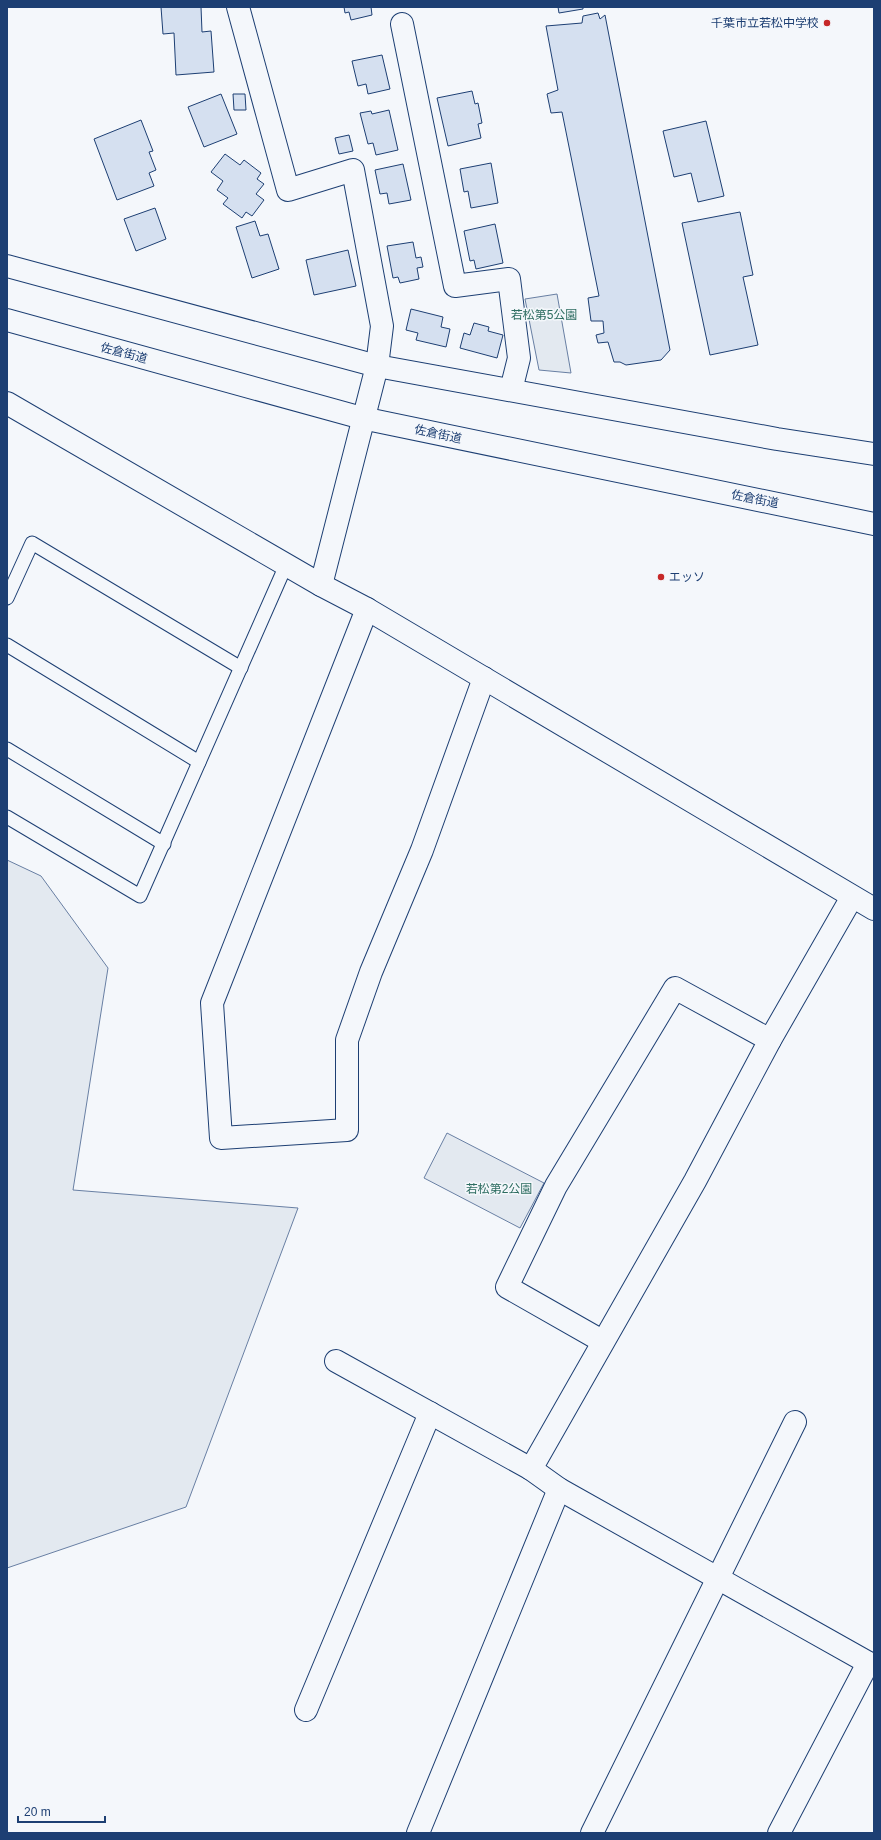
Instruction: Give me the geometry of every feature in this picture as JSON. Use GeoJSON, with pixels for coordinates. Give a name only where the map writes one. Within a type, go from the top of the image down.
{"type":"FeatureCollection","features":[{"type":"Feature","properties":{"kind":"main road"},"geometry":{"type":"LineString","coordinates":[[238,7],[288,190],[353,170],[382,326],[377,366],[362,418],[321,585]]}},
{"type":"Feature","properties":{"kind":"main road"},"geometry":{"type":"LineString","coordinates":[[402,24],[455,286],[509,279],[519,358],[511,390]]}},
{"type":"Feature","properties":{"kind":"main road"},"geometry":{"type":"LineString","coordinates":[[7,266],[377,366],[777,439],[874,454]]}},
{"type":"Feature","properties":{"kind":"main road","name":"佐倉街道"},"geometry":{"type":"LineString","coordinates":[[7,320],[362,418],[874,524]]}},
{"type":"Feature","properties":{"kind":"main road"},"geometry":{"type":"LineString","coordinates":[[7,404],[321,585],[366,609],[874,909]]}},
{"type":"Feature","properties":{"kind":"main road"},"geometry":{"type":"LineString","coordinates":[[366,609],[212,1003],[221,1138],[347,1130],[347,1040],[371,972],[422,850],[484,678]]}},
{"type":"Feature","properties":{"kind":"main road"},"geometry":{"type":"LineString","coordinates":[[531,1469],[695,1181],[770,1040],[852,897]]}},
{"type":"Feature","properties":{"kind":"main road"},"geometry":{"type":"LineString","coordinates":[[602,1342],[507,1288],[556,1186],[675,988],[770,1040]]}},
{"type":"Feature","properties":{"kind":"main road"},"geometry":{"type":"LineString","coordinates":[[336,1361],[531,1469],[559,1489],[871,1664],[779,1833]]}},
{"type":"Feature","properties":{"kind":"main road"},"geometry":{"type":"LineString","coordinates":[[306,1710],[430,1413]]}},
{"type":"Feature","properties":{"kind":"main road"},"geometry":{"type":"LineString","coordinates":[[592,1833],[795,1422]]}},
{"type":"Feature","properties":{"kind":"main road"},"geometry":{"type":"LineString","coordinates":[[418,1833],[559,1489]]}},
{"type":"Feature","properties":{"kind":"lane"},"geometry":{"type":"LineString","coordinates":[[7,598],[32,543],[241,668]]}},
{"type":"Feature","properties":{"kind":"lane"},"geometry":{"type":"LineString","coordinates":[[7,817],[140,896],[286,565]]}},
{"type":"Feature","properties":{"kind":"lane"},"geometry":{"type":"LineString","coordinates":[[7,645],[199,762]]}},
{"type":"Feature","properties":{"kind":"lane"},"geometry":{"type":"LineString","coordinates":[[7,749],[164,844]]}},
{"type":"Feature","properties":{"kind":"green space","name":"若松第5公園"},"geometry":{"type":"Polygon","coordinates":[[[557,294],[571,373],[539,370],[525,299],[557,294]]]}},
{"type":"Feature","properties":{"kind":"green space"},"geometry":{"type":"Polygon","coordinates":[[[7,860],[41,876],[108,968],[73,1190],[298,1208],[186,1507],[7,1568],[7,860]]]}},
{"type":"Feature","properties":{"kind":"green space","name":"若松第2公園"},"geometry":{"type":"Polygon","coordinates":[[[447,1133],[544,1183],[520,1228],[424,1178],[447,1133]]]}},
{"type":"Feature","properties":{"kind":"building"},"geometry":{"type":"Polygon","coordinates":[[[161,7],[201,7],[202,32],[211,31],[214,72],[176,75],[174,33],[163,34],[161,7]]]}},
{"type":"Feature","properties":{"kind":"building"},"geometry":{"type":"Polygon","coordinates":[[[344,7],[371,7],[372,15],[351,20],[349,12],[345,13],[344,7]]]}},
{"type":"Feature","properties":{"kind":"building"},"geometry":{"type":"Polygon","coordinates":[[[558,7],[583,7],[583,9],[559,13],[558,7]]]}},
{"type":"Feature","properties":{"kind":"building"},"geometry":{"type":"Polygon","coordinates":[[[598,13],[600,19],[605,15],[670,350],[661,360],[626,365],[620,362],[614,362],[608,342],[598,343],[596,335],[604,333],[603,321],[591,321],[588,298],[599,296],[562,112],[551,113],[547,94],[558,90],[546,26],[582,23],[583,16],[598,13]]]}},
{"type":"Feature","properties":{"kind":"building"},"geometry":{"type":"Polygon","coordinates":[[[382,55],[390,89],[368,94],[366,84],[358,86],[352,61],[382,55]]]}},
{"type":"Feature","properties":{"kind":"building"},"geometry":{"type":"Polygon","coordinates":[[[472,91],[475,104],[478,103],[482,123],[478,124],[481,138],[448,146],[437,98],[472,91]]]}},
{"type":"Feature","properties":{"kind":"building"},"geometry":{"type":"Polygon","coordinates":[[[221,94],[237,134],[204,147],[188,107],[221,94]]]}},
{"type":"Feature","properties":{"kind":"building"},"geometry":{"type":"Polygon","coordinates":[[[233,94],[245,94],[246,110],[234,110],[233,94]]]}},
{"type":"Feature","properties":{"kind":"building"},"geometry":{"type":"Polygon","coordinates":[[[389,110],[398,150],[376,155],[373,143],[368,144],[360,113],[371,111],[372,114],[389,110]]]}},
{"type":"Feature","properties":{"kind":"building"},"geometry":{"type":"Polygon","coordinates":[[[141,120],[153,151],[149,152],[156,170],[149,173],[154,186],[117,200],[94,139],[141,120]]]}},
{"type":"Feature","properties":{"kind":"building"},"geometry":{"type":"Polygon","coordinates":[[[706,121],[724,196],[698,202],[691,173],[674,177],[663,131],[706,121]]]}},
{"type":"Feature","properties":{"kind":"building"},"geometry":{"type":"Polygon","coordinates":[[[349,135],[353,151],[339,154],[335,138],[349,135]]]}},
{"type":"Feature","properties":{"kind":"building"},"geometry":{"type":"Polygon","coordinates":[[[225,154],[240,165],[244,160],[261,173],[257,179],[264,184],[256,194],[264,200],[252,216],[246,212],[242,218],[223,204],[228,198],[217,190],[223,181],[211,172],[225,154]]]}},
{"type":"Feature","properties":{"kind":"building"},"geometry":{"type":"Polygon","coordinates":[[[491,163],[498,203],[471,208],[468,191],[464,192],[460,169],[491,163]]]}},
{"type":"Feature","properties":{"kind":"building"},"geometry":{"type":"Polygon","coordinates":[[[403,164],[411,200],[389,204],[387,193],[380,194],[375,170],[403,164]]]}},
{"type":"Feature","properties":{"kind":"building"},"geometry":{"type":"Polygon","coordinates":[[[155,208],[166,239],[136,251],[124,219],[155,208]]]}},
{"type":"Feature","properties":{"kind":"building"},"geometry":{"type":"Polygon","coordinates":[[[740,212],[753,275],[743,277],[758,345],[710,355],[682,223],[740,212]]]}},
{"type":"Feature","properties":{"kind":"building"},"geometry":{"type":"Polygon","coordinates":[[[255,221],[260,236],[268,234],[279,269],[252,278],[236,227],[255,221]]]}},
{"type":"Feature","properties":{"kind":"building"},"geometry":{"type":"Polygon","coordinates":[[[495,224],[503,263],[476,269],[474,260],[470,261],[464,231],[495,224]]]}},
{"type":"Feature","properties":{"kind":"building"},"geometry":{"type":"Polygon","coordinates":[[[413,242],[416,258],[421,257],[423,267],[417,268],[419,279],[400,283],[398,277],[393,278],[387,246],[413,242]]]}},
{"type":"Feature","properties":{"kind":"building"},"geometry":{"type":"Polygon","coordinates":[[[348,250],[356,286],[314,295],[306,260],[348,250]]]}},
{"type":"Feature","properties":{"kind":"building"},"geometry":{"type":"Polygon","coordinates":[[[411,309],[443,317],[441,327],[450,329],[446,347],[416,340],[418,333],[406,330],[411,309]]]}},
{"type":"Feature","properties":{"kind":"building"},"geometry":{"type":"Polygon","coordinates":[[[474,323],[489,327],[488,331],[503,335],[497,358],[460,348],[464,333],[470,335],[474,323]]]}},
{"type":"Feature","properties":{"kind":"place","name":"千葉市立若松中学校"},"geometry":{"type":"Point","coordinates":[827,23]}},
{"type":"Feature","properties":{"kind":"place","name":"エッソ"},"geometry":{"type":"Point","coordinates":[661,577]}}]}
